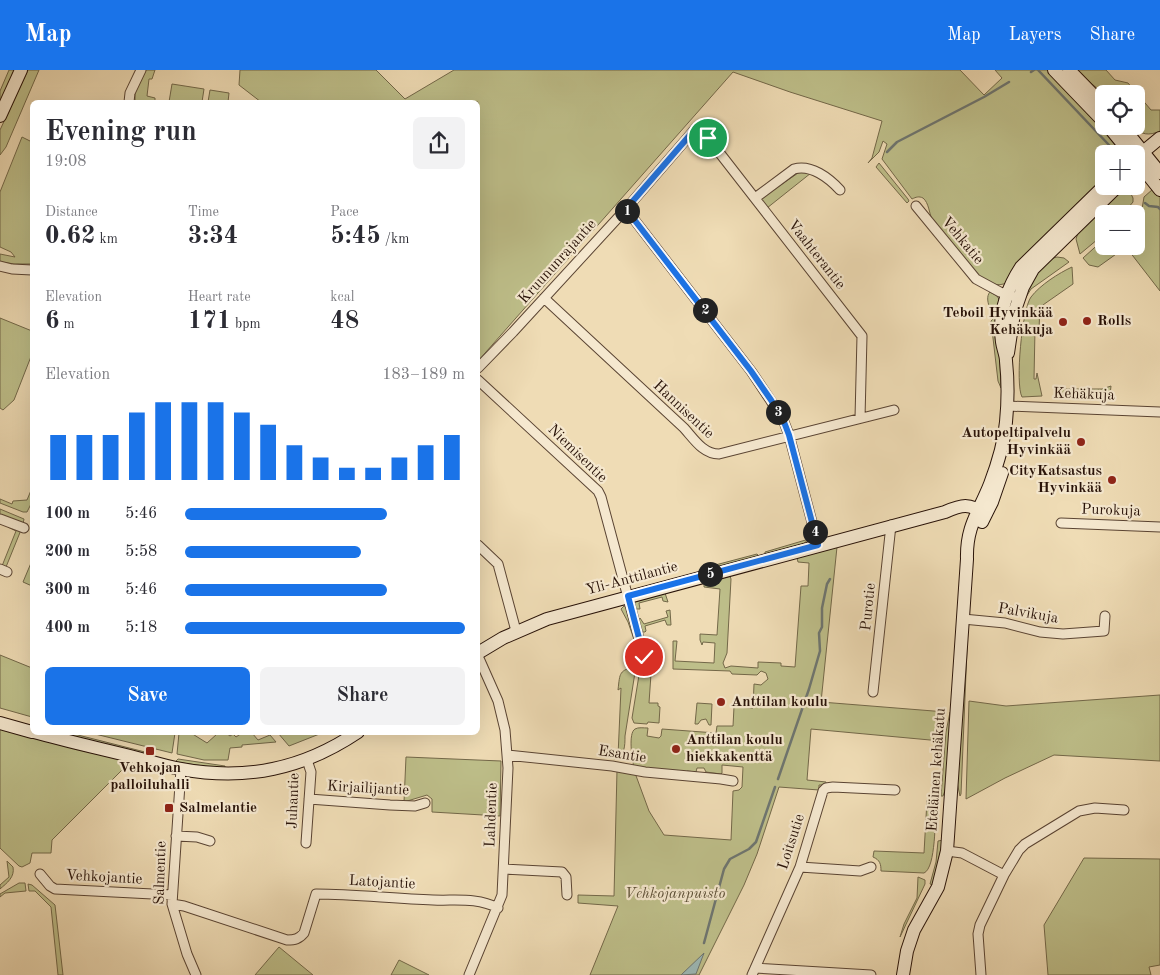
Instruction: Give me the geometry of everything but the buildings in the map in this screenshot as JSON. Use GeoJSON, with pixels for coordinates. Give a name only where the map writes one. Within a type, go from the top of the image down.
{"type":"FeatureCollection","features":[{"type":"Feature","properties":{"kind":"street"},"geometry":{"type":"LineString","coordinates":[[0,116],[21,70]]}},
{"type":"Feature","properties":{"kind":"street"},"geometry":{"type":"LineString","coordinates":[[129,100],[141,70]]}},
{"type":"Feature","properties":{"kind":"street"},"geometry":{"type":"LineString","coordinates":[[1054,70],[1095,113]]}},
{"type":"Feature","properties":{"kind":"street"},"geometry":{"type":"LineString","coordinates":[[1069,70],[1095,97]]}},
{"type":"Feature","properties":{"kind":"street","name":"Vaahterantie"},"geometry":{"type":"LineString","coordinates":[[696,128],[708,138],[862,336],[860,418]]}},
{"type":"Feature","properties":{"kind":"street","name":"Kruununrajantie"},"geometry":{"type":"LineString","coordinates":[[480,366],[626,209],[696,128]]}},
{"type":"Feature","properties":{"kind":"street"},"geometry":{"type":"LineString","coordinates":[[1117,135],[1128,145]]}},
{"type":"Feature","properties":{"kind":"street"},"geometry":{"type":"LineString","coordinates":[[1145,156],[1160,138]]}},
{"type":"Feature","properties":{"kind":"street"},"geometry":{"type":"LineString","coordinates":[[1145,161],[1160,173]]}},
{"type":"Feature","properties":{"kind":"street"},"geometry":{"type":"LineString","coordinates":[[1145,164],[1160,190]]}},
{"type":"Feature","properties":{"kind":"street"},"geometry":{"type":"LineString","coordinates":[[755,198],[794,169],[800,167],[823,174],[840,190]]}},
{"type":"Feature","properties":{"kind":"street","name":"Eteläinen kehäkatu"},"geometry":{"type":"LineString","coordinates":[[1006,359],[1002,344],[1001,326],[1006,294],[1013,279],[1031,256],[1095,195]]}},
{"type":"Feature","properties":{"kind":"street","name":"Eteläinen kehäkatu"},"geometry":{"type":"LineString","coordinates":[[903,975],[907,951],[914,930],[938,887],[947,851],[967,542],[990,485],[998,457],[1002,451],[1007,406],[1006,359],[1014,313],[1033,268],[1109,195]]}},
{"type":"Feature","properties":{"kind":"street","name":"Vehkatie"},"geometry":{"type":"LineString","coordinates":[[916,206],[976,279],[1019,299]]}},
{"type":"Feature","properties":{"kind":"street"},"geometry":{"type":"LineString","coordinates":[[626,209],[751,371],[784,422],[818,545]]}},
{"type":"Feature","properties":{"kind":"street"},"geometry":{"type":"LineString","coordinates":[[0,266],[30,270]]}},
{"type":"Feature","properties":{"kind":"street","name":"Hannisentie"},"geometry":{"type":"LineString","coordinates":[[544,298],[684,428],[704,450],[712,454],[894,410]]}},
{"type":"Feature","properties":{"kind":"street","name":"Niemisentie"},"geometry":{"type":"LineString","coordinates":[[480,382],[598,491],[644,657]]}},
{"type":"Feature","properties":{"kind":"street","name":"Kehäkuja"},"geometry":{"type":"LineString","coordinates":[[1007,406],[1160,412]]}},
{"type":"Feature","properties":{"kind":"street","name":"Yli-Anttilantie"},"geometry":{"type":"LineString","coordinates":[[480,653],[516,631],[547,619],[628,596],[963,506],[979,513]]}},
{"type":"Feature","properties":{"kind":"street"},"geometry":{"type":"LineString","coordinates":[[0,519],[24,528]]}},
{"type":"Feature","properties":{"kind":"street","name":"Purokuja"},"geometry":{"type":"LineString","coordinates":[[1061,522],[1160,527]]}},
{"type":"Feature","properties":{"kind":"street","name":"Purotie"},"geometry":{"type":"LineString","coordinates":[[873,692],[892,525]]}},
{"type":"Feature","properties":{"kind":"street"},"geometry":{"type":"LineString","coordinates":[[480,547],[498,564],[516,631]]}},
{"type":"Feature","properties":{"kind":"street","name":"Palvikuja"},"geometry":{"type":"LineString","coordinates":[[963,619],[1005,623],[1040,632],[1063,634],[1104,631],[1105,616]]}},
{"type":"Feature","properties":{"kind":"street","name":"Lahdentie"},"geometry":{"type":"LineString","coordinates":[[469,975],[498,908],[502,895],[504,869],[507,755],[498,701],[480,659]]}},
{"type":"Feature","properties":{"kind":"street"},"geometry":{"type":"LineString","coordinates":[[0,724],[30,731]]}},
{"type":"Feature","properties":{"kind":"street"},"geometry":{"type":"LineString","coordinates":[[45,735],[181,769],[217,774],[246,774],[307,760],[353,735]]}},
{"type":"Feature","properties":{"kind":"street","name":"Esantie"},"geometry":{"type":"LineString","coordinates":[[507,755],[733,781]]}},
{"type":"Feature","properties":{"kind":"street","name":"Juhantie"},"geometry":{"type":"LineString","coordinates":[[306,843],[311,772],[307,760]]}},
{"type":"Feature","properties":{"kind":"street","name":"Salmentie"},"geometry":{"type":"LineString","coordinates":[[181,769],[172,900],[182,937],[196,975]]}},
{"type":"Feature","properties":{"kind":"street","name":"Loitsutie"},"geometry":{"type":"LineString","coordinates":[[754,971],[800,867],[823,791],[826,788],[894,790]]}},
{"type":"Feature","properties":{"kind":"street","name":"Kirjailijantie"},"geometry":{"type":"LineString","coordinates":[[309,799],[415,806],[424,803]]}},
{"type":"Feature","properties":{"kind":"street"},"geometry":{"type":"LineString","coordinates":[[981,975],[978,934],[980,925],[1004,875],[1019,850],[1025,844],[1079,811],[1095,808],[1124,810]]}},
{"type":"Feature","properties":{"kind":"street"},"geometry":{"type":"LineString","coordinates":[[176,836],[197,837],[210,841]]}},
{"type":"Feature","properties":{"kind":"street"},"geometry":{"type":"LineString","coordinates":[[947,851],[962,853],[1004,875]]}},
{"type":"Feature","properties":{"kind":"street"},"geometry":{"type":"LineString","coordinates":[[800,867],[860,871],[871,867]]}},
{"type":"Feature","properties":{"kind":"street"},"geometry":{"type":"LineString","coordinates":[[504,869],[562,872],[566,877],[567,895]]}},
{"type":"Feature","properties":{"kind":"street","name":"Vehkojantie"},"geometry":{"type":"LineString","coordinates":[[40,874],[50,886],[56,889],[172,900],[184,906],[287,940],[295,940]]}},
{"type":"Feature","properties":{"kind":"street","name":"Latojantie"},"geometry":{"type":"LineString","coordinates":[[295,940],[304,933],[316,894],[434,900],[465,899],[483,902],[498,908]]}},
{"type":"Feature","properties":{"kind":"street"},"geometry":{"type":"LineString","coordinates":[[754,971],[871,975]]}},
{"type":"Feature","properties":{"kind":"green space"},"geometry":{"type":"Polygon","coordinates":[[[9,70],[15,70],[0,104],[0,91],[9,70]]]}},
{"type":"Feature","properties":{"kind":"green space"},"geometry":{"type":"Polygon","coordinates":[[[28,70],[39,70],[6,147],[0,155],[0,130],[28,70]]]}},
{"type":"Feature","properties":{"kind":"green space"},"geometry":{"type":"Polygon","coordinates":[[[145,70],[155,70],[152,79],[149,79],[147,96],[155,98],[155,100],[135,100],[135,91],[145,70]]]}},
{"type":"Feature","properties":{"kind":"green space"},"geometry":{"type":"Polygon","coordinates":[[[240,70],[376,70],[405,99],[454,70],[960,70],[984,95],[1002,78],[995,70],[1047,70],[1095,118],[1095,135],[1109,135],[1115,145],[1095,145],[1095,190],[1008,282],[1000,285],[992,284],[969,266],[932,219],[925,200],[919,197],[912,199],[882,159],[887,144],[883,141],[879,152],[868,163],[872,158],[882,121],[733,72],[480,359],[480,100],[258,100],[239,85],[240,70]]]}},
{"type":"Feature","properties":{"kind":"green space"},"geometry":{"type":"Polygon","coordinates":[[[1075,70],[1106,70],[1115,80],[1130,85],[1095,85],[1095,87],[1075,70]]]}},
{"type":"Feature","properties":{"kind":"green space"},"geometry":{"type":"Polygon","coordinates":[[[172,84],[204,89],[202,100],[169,100],[172,84]]]}},
{"type":"Feature","properties":{"kind":"green space"},"geometry":{"type":"Polygon","coordinates":[[[210,90],[229,93],[228,100],[208,100],[210,90]]]}},
{"type":"Feature","properties":{"kind":"green space"},"geometry":{"type":"Polygon","coordinates":[[[1145,103],[1151,110],[1160,110],[1160,131],[1145,134],[1145,103]]]}},
{"type":"Feature","properties":{"kind":"green space"},"geometry":{"type":"Polygon","coordinates":[[[22,137],[30,141],[30,264],[0,262],[0,254],[15,257],[11,252],[0,247],[0,192],[22,137]]]}},
{"type":"Feature","properties":{"kind":"green space"},"geometry":{"type":"Polygon","coordinates":[[[879,163],[908,199],[907,203],[876,167],[879,163]]]}},
{"type":"Feature","properties":{"kind":"green space"},"geometry":{"type":"Polygon","coordinates":[[[801,171],[811,173],[767,208],[760,199],[801,171]]]}},
{"type":"Feature","properties":{"kind":"green space"},"geometry":{"type":"Polygon","coordinates":[[[1153,189],[1160,196],[1160,291],[1132,255],[1145,255],[1144,197],[1153,189]]]}},
{"type":"Feature","properties":{"kind":"green space"},"geometry":{"type":"Polygon","coordinates":[[[1115,195],[1132,195],[1133,198],[1130,205],[1105,205],[1115,195]]]}},
{"type":"Feature","properties":{"kind":"green space"},"geometry":{"type":"Polygon","coordinates":[[[1095,214],[1095,242],[1080,254],[1076,239],[1079,230],[1095,214]]]}},
{"type":"Feature","properties":{"kind":"green space"},"geometry":{"type":"Polygon","coordinates":[[[1095,247],[1095,255],[1115,255],[1098,267],[1089,265],[1083,258],[1095,247]]]}},
{"type":"Feature","properties":{"kind":"green space"},"geometry":{"type":"Polygon","coordinates":[[[1064,258],[1069,262],[1031,289],[1023,302],[1031,282],[1039,269],[1050,259],[1064,258]]]}},
{"type":"Feature","properties":{"kind":"green space"},"geometry":{"type":"Polygon","coordinates":[[[1072,267],[1073,284],[1040,307],[1039,329],[1035,329],[1034,379],[1036,379],[1037,373],[1042,396],[1022,397],[1019,378],[1020,347],[1028,304],[1039,288],[1072,267]]]}},
{"type":"Feature","properties":{"kind":"green space"},"geometry":{"type":"Polygon","coordinates":[[[990,292],[997,296],[1000,301],[997,311],[989,306],[988,298],[990,292]]]}},
{"type":"Feature","properties":{"kind":"green space"},"geometry":{"type":"Polygon","coordinates":[[[996,316],[998,317],[1001,388],[998,381],[991,321],[996,316]]]}},
{"type":"Feature","properties":{"kind":"green space"},"geometry":{"type":"Polygon","coordinates":[[[0,318],[30,330],[30,359],[14,400],[3,410],[0,408],[0,318]]]}},
{"type":"Feature","properties":{"kind":"green space"},"geometry":{"type":"Polygon","coordinates":[[[1111,386],[1110,395],[1116,399],[1054,397],[1056,389],[1102,389],[1111,386]]]}},
{"type":"Feature","properties":{"kind":"green space"},"geometry":{"type":"Polygon","coordinates":[[[30,493],[30,506],[27,512],[0,503],[0,499],[12,504],[13,501],[27,500],[30,493]]]}},
{"type":"Feature","properties":{"kind":"green space"},"geometry":{"type":"Polygon","coordinates":[[[0,509],[24,519],[23,524],[0,516],[0,509]]]}},
{"type":"Feature","properties":{"kind":"green space"},"geometry":{"type":"Polygon","coordinates":[[[9,525],[21,530],[6,567],[2,566],[16,531],[8,527],[9,525]]]}},
{"type":"Feature","properties":{"kind":"green space"},"geometry":{"type":"Polygon","coordinates":[[[809,539],[803,544],[765,554],[765,552],[809,539]]]}},
{"type":"Feature","properties":{"kind":"green space","name":"Vehkojanpuisto"},"geometry":{"type":"Polygon","coordinates":[[[837,547],[821,702],[946,712],[941,741],[811,729],[807,780],[826,782],[826,785],[819,785],[819,790],[779,787],[757,854],[744,885],[699,975],[590,975],[618,906],[578,903],[578,895],[614,896],[617,770],[635,773],[649,811],[664,835],[731,840],[733,791],[739,790],[742,787],[743,767],[722,765],[721,774],[706,772],[704,768],[697,768],[696,772],[687,771],[686,773],[634,767],[632,753],[631,741],[633,731],[636,728],[648,728],[647,736],[659,738],[662,729],[716,733],[717,726],[733,726],[734,707],[753,708],[754,684],[761,685],[768,679],[766,673],[761,671],[757,675],[732,674],[730,671],[673,669],[673,641],[677,641],[675,661],[714,663],[715,643],[703,642],[702,645],[700,634],[717,635],[720,589],[704,587],[704,583],[730,576],[731,579],[727,653],[723,663],[725,668],[731,666],[758,668],[758,662],[781,663],[781,666],[795,667],[801,586],[808,586],[809,563],[798,562],[797,558],[837,547]]]}},
{"type":"Feature","properties":{"kind":"green space"},"geometry":{"type":"Polygon","coordinates":[[[757,554],[759,556],[705,571],[704,568],[757,554]]]}},
{"type":"Feature","properties":{"kind":"green space"},"geometry":{"type":"Polygon","coordinates":[[[30,565],[30,585],[23,582],[30,565]]]}},
{"type":"Feature","properties":{"kind":"green space"},"geometry":{"type":"Polygon","coordinates":[[[665,593],[668,602],[663,601],[662,597],[639,603],[640,609],[636,609],[634,602],[665,593]]]}},
{"type":"Feature","properties":{"kind":"green space"},"geometry":{"type":"Polygon","coordinates":[[[624,606],[626,607],[638,651],[628,622],[621,609],[624,606]]]}},
{"type":"Feature","properties":{"kind":"green space"},"geometry":{"type":"Polygon","coordinates":[[[670,610],[671,625],[667,625],[665,620],[645,626],[646,631],[641,632],[638,621],[640,618],[644,624],[668,617],[666,611],[670,610]]]}},
{"type":"Feature","properties":{"kind":"green space"},"geometry":{"type":"Polygon","coordinates":[[[968,625],[961,794],[960,796],[957,782],[968,625]]]}},
{"type":"Feature","properties":{"kind":"green space"},"geometry":{"type":"Polygon","coordinates":[[[653,639],[659,643],[659,648],[655,652],[648,651],[644,641],[653,639]]]}},
{"type":"Feature","properties":{"kind":"green space"},"geometry":{"type":"Polygon","coordinates":[[[0,655],[30,667],[30,716],[0,708],[0,655]]]}},
{"type":"Feature","properties":{"kind":"green space"},"geometry":{"type":"Polygon","coordinates":[[[656,662],[655,674],[651,674],[649,703],[658,703],[660,707],[659,723],[634,723],[632,718],[641,663],[656,662]]]}},
{"type":"Feature","properties":{"kind":"green space"},"geometry":{"type":"Polygon","coordinates":[[[636,666],[624,747],[620,756],[614,759],[615,756],[618,756],[621,688],[618,690],[620,676],[626,669],[636,666]]]}},
{"type":"Feature","properties":{"kind":"green space"},"geometry":{"type":"Polygon","coordinates":[[[1160,695],[1160,761],[1054,755],[966,799],[969,701],[1006,706],[1160,695]]]}},
{"type":"Feature","properties":{"kind":"green space"},"geometry":{"type":"Polygon","coordinates":[[[697,703],[712,704],[711,725],[709,725],[706,719],[695,724],[697,703]]]}},
{"type":"Feature","properties":{"kind":"green space"},"geometry":{"type":"Polygon","coordinates":[[[952,711],[947,785],[943,796],[941,796],[946,732],[950,712],[952,711]]]}},
{"type":"Feature","properties":{"kind":"green space"},"geometry":{"type":"Polygon","coordinates":[[[0,729],[131,761],[52,840],[51,853],[32,853],[30,863],[22,867],[0,848],[0,729]]]}},
{"type":"Feature","properties":{"kind":"green space"},"geometry":{"type":"Polygon","coordinates":[[[65,735],[78,735],[145,752],[144,754],[65,735]]]}},
{"type":"Feature","properties":{"kind":"green space"},"geometry":{"type":"Polygon","coordinates":[[[99,735],[175,735],[172,753],[99,735]]]}},
{"type":"Feature","properties":{"kind":"green space"},"geometry":{"type":"Polygon","coordinates":[[[179,735],[194,735],[207,743],[216,735],[234,735],[236,737],[239,735],[254,735],[258,740],[270,735],[276,742],[230,748],[228,760],[204,760],[177,754],[179,735]]]}},
{"type":"Feature","properties":{"kind":"green space"},"geometry":{"type":"Polygon","coordinates":[[[280,735],[317,735],[289,746],[280,735]]]}},
{"type":"Feature","properties":{"kind":"green space"},"geometry":{"type":"Polygon","coordinates":[[[406,757],[501,761],[500,816],[432,812],[432,799],[427,795],[404,802],[406,757]]]}},
{"type":"Feature","properties":{"kind":"green space"},"geometry":{"type":"Polygon","coordinates":[[[178,759],[225,766],[225,769],[175,762],[178,759]]]}},
{"type":"Feature","properties":{"kind":"green space"},"geometry":{"type":"Polygon","coordinates":[[[927,800],[935,801],[936,803],[933,853],[928,869],[924,873],[881,871],[880,862],[873,857],[874,851],[924,853],[927,800]]]}},
{"type":"Feature","properties":{"kind":"green space"},"geometry":{"type":"Polygon","coordinates":[[[943,840],[933,885],[930,884],[936,862],[938,841],[943,840]]]}},
{"type":"Feature","properties":{"kind":"green space"},"geometry":{"type":"Polygon","coordinates":[[[1084,858],[1160,859],[1160,965],[1149,967],[1151,975],[1048,975],[1044,925],[1084,858]]]}},
{"type":"Feature","properties":{"kind":"green space"},"geometry":{"type":"Polygon","coordinates":[[[7,861],[13,867],[13,874],[10,880],[0,889],[0,885],[9,877],[7,861]]]}},
{"type":"Feature","properties":{"kind":"green space"},"geometry":{"type":"Polygon","coordinates":[[[918,877],[925,880],[925,884],[900,937],[904,924],[917,898],[918,877]]]}},
{"type":"Feature","properties":{"kind":"green space"},"geometry":{"type":"Polygon","coordinates":[[[19,883],[25,883],[26,891],[5,893],[0,897],[0,894],[19,883]]]}},
{"type":"Feature","properties":{"kind":"green space"},"geometry":{"type":"Polygon","coordinates":[[[28,884],[32,885],[55,905],[63,975],[58,975],[51,907],[35,891],[29,891],[28,884]]]}},
{"type":"Feature","properties":{"kind":"green space"},"geometry":{"type":"Polygon","coordinates":[[[279,947],[313,975],[255,975],[279,947]]]}},
{"type":"Feature","properties":{"kind":"green space"},"geometry":{"type":"Polygon","coordinates":[[[399,960],[429,975],[391,975],[399,960]]]}},
{"type":"Feature","properties":{"kind":"water"},"geometry":{"type":"Polygon","coordinates":[[[704,953],[696,974],[681,975],[704,953]]]}},
{"type":"Feature","properties":{"kind":"waterway"},"geometry":{"type":"LineString","coordinates":[[1038,70],[1109,145]]}},
{"type":"Feature","properties":{"kind":"waterway"},"geometry":{"type":"LineString","coordinates":[[887,152],[897,142],[1009,82]]}},
{"type":"Feature","properties":{"kind":"waterway"},"geometry":{"type":"LineString","coordinates":[[1145,203],[1160,209]]}},
{"type":"Feature","properties":{"kind":"waterway"},"geometry":{"type":"LineString","coordinates":[[778,779],[820,651],[819,633],[822,627],[822,608],[827,584],[830,579]]}},
{"type":"Feature","properties":{"kind":"waterway"},"geometry":{"type":"LineString","coordinates":[[704,943],[724,869],[730,859],[749,849],[756,842],[775,787]]}},
{"type":"Feature","properties":{"kind":"place","name":"Rolls"},"geometry":{"type":"Point","coordinates":[1087,321]}},
{"type":"Feature","properties":{"kind":"place","name":"Teboil Hyvinkää Kehäkuja"},"geometry":{"type":"Point","coordinates":[1063,322]}},
{"type":"Feature","properties":{"kind":"place","name":"Autopeltipalvelu Hyvinkää"},"geometry":{"type":"Point","coordinates":[1081,442]}},
{"type":"Feature","properties":{"kind":"place","name":"CityKatsastus Hyvinkää"},"geometry":{"type":"Point","coordinates":[1112,480]}},
{"type":"Feature","properties":{"kind":"place","name":"Anttilan koulu"},"geometry":{"type":"Point","coordinates":[721,702]}},
{"type":"Feature","properties":{"kind":"place","name":"Anttilan koulu hiekkakenttä"},"geometry":{"type":"Point","coordinates":[676,749]}},
{"type":"Feature","properties":{"kind":"place","name":"Vehkojan palloiluhalli"},"geometry":{"type":"Point","coordinates":[150,751]}},
{"type":"Feature","properties":{"kind":"place","name":"Salmelantie"},"geometry":{"type":"Point","coordinates":[169,808]}},
{"type":"Feature","properties":{"kind":"route"},"geometry":{"type":"LineString","coordinates":[[644,657],[628,596],[818,545],[784,422],[751,371],[626,209],[696,128],[708,138]]}}]}
